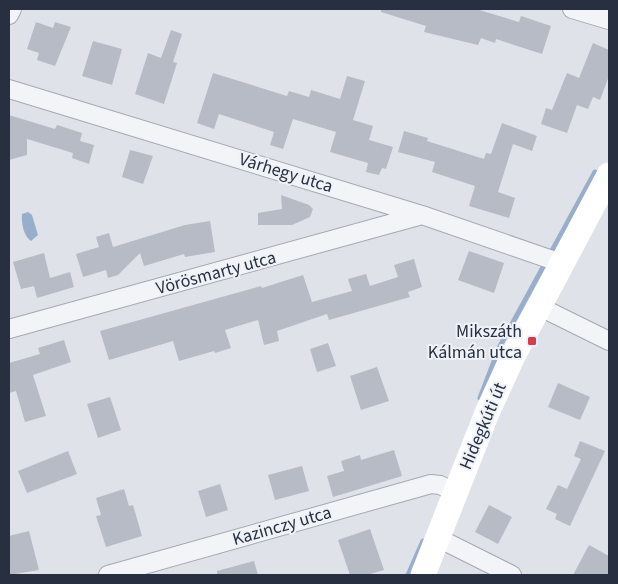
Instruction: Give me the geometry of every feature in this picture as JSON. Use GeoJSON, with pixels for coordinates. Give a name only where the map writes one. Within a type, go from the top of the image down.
{"type":"FeatureCollection","features":[{"type":"Feature","properties":{"kind":"main road","name":"Hidegkúti út"},"geometry":{"type":"LineString","coordinates":[[423,575],[438,538],[450,490],[538,306],[553,260],[609,176]]}},
{"type":"Feature","properties":{"kind":"street"},"geometry":{"type":"LineString","coordinates":[[9,16],[12,9]]}},
{"type":"Feature","properties":{"kind":"street"},"geometry":{"type":"LineString","coordinates":[[572,9],[609,20]]}},
{"type":"Feature","properties":{"kind":"street","name":"Várhegy utca"},"geometry":{"type":"LineString","coordinates":[[9,89],[422,215],[553,260]]}},
{"type":"Feature","properties":{"kind":"street","name":"Vörösmarty utca"},"geometry":{"type":"LineString","coordinates":[[9,329],[422,215]]}},
{"type":"Feature","properties":{"kind":"street"},"geometry":{"type":"LineString","coordinates":[[538,306],[609,341]]}},
{"type":"Feature","properties":{"kind":"street","name":"Kazinczy utca"},"geometry":{"type":"LineString","coordinates":[[108,575],[431,484],[450,490]]}},
{"type":"Feature","properties":{"kind":"street"},"geometry":{"type":"LineString","coordinates":[[438,538],[512,575]]}},
{"type":"Feature","properties":{"kind":"water"},"geometry":{"type":"Polygon","coordinates":[[[28,212],[32,215],[38,235],[31,241],[25,233],[22,221],[22,214],[28,212]]]}},
{"type":"Feature","properties":{"kind":"building"},"geometry":{"type":"Polygon","coordinates":[[[381,9],[476,9],[519,22],[521,16],[551,26],[542,54],[496,39],[495,43],[481,38],[478,45],[424,32],[426,26],[381,12],[381,9]]]}},
{"type":"Feature","properties":{"kind":"building"},"geometry":{"type":"Polygon","coordinates":[[[36,22],[53,28],[55,22],[71,27],[55,66],[37,60],[39,53],[27,49],[36,22]]]}},
{"type":"Feature","properties":{"kind":"building"},"geometry":{"type":"Polygon","coordinates":[[[171,30],[182,34],[173,62],[177,63],[164,104],[135,94],[148,53],[161,58],[171,30]]]}},
{"type":"Feature","properties":{"kind":"building"},"geometry":{"type":"Polygon","coordinates":[[[93,41],[122,49],[112,85],[82,76],[93,41]]]}},
{"type":"Feature","properties":{"kind":"building"},"geometry":{"type":"Polygon","coordinates":[[[593,43],[609,50],[609,76],[600,100],[593,97],[588,109],[577,105],[567,133],[541,124],[546,108],[552,110],[567,73],[579,78],[593,43]]]}},
{"type":"Feature","properties":{"kind":"building"},"geometry":{"type":"Polygon","coordinates":[[[213,73],[287,96],[289,91],[309,97],[311,90],[340,99],[347,76],[365,81],[353,120],[373,126],[369,140],[393,147],[386,169],[382,168],[379,175],[366,172],[368,163],[330,152],[336,132],[293,119],[283,149],[270,145],[274,132],[219,114],[214,129],[197,123],[213,73]]]}},
{"type":"Feature","properties":{"kind":"building"},"geometry":{"type":"Polygon","coordinates":[[[9,115],[55,129],[57,125],[82,133],[80,141],[94,145],[89,164],[72,158],[73,153],[27,139],[27,155],[9,160],[9,115]]]}},
{"type":"Feature","properties":{"kind":"building"},"geometry":{"type":"Polygon","coordinates":[[[502,123],[537,136],[532,151],[513,144],[498,192],[515,198],[509,218],[469,206],[475,186],[432,172],[435,162],[398,152],[404,131],[428,138],[427,141],[484,159],[486,153],[491,154],[502,123]]]}},
{"type":"Feature","properties":{"kind":"building"},"geometry":{"type":"Polygon","coordinates":[[[130,150],[153,156],[143,184],[122,177],[130,150]]]}},
{"type":"Feature","properties":{"kind":"building"},"geometry":{"type":"Polygon","coordinates":[[[281,195],[309,205],[313,209],[310,217],[292,225],[258,225],[258,213],[282,209],[281,195]]]}},
{"type":"Feature","properties":{"kind":"building"},"geometry":{"type":"Polygon","coordinates":[[[210,221],[215,252],[185,257],[184,254],[144,266],[140,253],[118,275],[108,278],[106,270],[83,277],[76,254],[99,247],[96,237],[109,233],[113,247],[185,225],[210,221]]]}},
{"type":"Feature","properties":{"kind":"building"},"geometry":{"type":"Polygon","coordinates":[[[469,251],[504,263],[494,293],[458,280],[469,251]]]}},
{"type":"Feature","properties":{"kind":"building"},"geometry":{"type":"Polygon","coordinates":[[[44,253],[50,278],[70,272],[74,287],[37,298],[34,286],[21,289],[13,262],[44,253]]]}},
{"type":"Feature","properties":{"kind":"building"},"geometry":{"type":"Polygon","coordinates":[[[414,259],[422,287],[408,292],[410,297],[329,320],[327,314],[277,331],[279,341],[264,345],[258,320],[225,330],[231,348],[215,353],[214,351],[179,361],[173,341],[109,360],[100,331],[261,286],[262,288],[303,275],[312,302],[352,291],[348,279],[366,274],[370,286],[398,277],[394,265],[414,259]]]}},
{"type":"Feature","properties":{"kind":"building"},"geometry":{"type":"Polygon","coordinates":[[[64,340],[71,362],[33,375],[46,416],[25,422],[16,391],[9,393],[9,363],[40,354],[38,348],[64,340]]]}},
{"type":"Feature","properties":{"kind":"building"},"geometry":{"type":"Polygon","coordinates":[[[328,343],[336,366],[317,372],[310,349],[328,343]]]}},
{"type":"Feature","properties":{"kind":"building"},"geometry":{"type":"Polygon","coordinates":[[[377,367],[389,401],[361,410],[350,376],[377,367]]]}},
{"type":"Feature","properties":{"kind":"building"},"geometry":{"type":"Polygon","coordinates":[[[558,383],[590,397],[580,420],[548,407],[558,383]]]}},
{"type":"Feature","properties":{"kind":"building"},"geometry":{"type":"Polygon","coordinates":[[[110,397],[121,430],[98,438],[87,404],[110,397]]]}},
{"type":"Feature","properties":{"kind":"building"},"geometry":{"type":"Polygon","coordinates":[[[580,441],[605,451],[570,526],[555,519],[557,514],[546,509],[558,485],[567,489],[581,459],[574,456],[580,441]]]}},
{"type":"Feature","properties":{"kind":"building"},"geometry":{"type":"Polygon","coordinates":[[[394,450],[402,476],[333,497],[327,476],[344,471],[341,461],[360,455],[361,460],[394,450]]]}},
{"type":"Feature","properties":{"kind":"building"},"geometry":{"type":"Polygon","coordinates":[[[68,451],[77,474],[27,493],[18,471],[68,451]]]}},
{"type":"Feature","properties":{"kind":"building"},"geometry":{"type":"Polygon","coordinates":[[[302,466],[309,491],[275,500],[268,475],[302,466]]]}},
{"type":"Feature","properties":{"kind":"building"},"geometry":{"type":"Polygon","coordinates":[[[220,484],[228,510],[206,517],[198,491],[220,484]]]}},
{"type":"Feature","properties":{"kind":"building"},"geometry":{"type":"Polygon","coordinates":[[[124,489],[129,506],[133,505],[142,536],[106,547],[96,516],[101,515],[96,498],[124,489]]]}},
{"type":"Feature","properties":{"kind":"building"},"geometry":{"type":"Polygon","coordinates":[[[489,505],[512,517],[498,544],[475,532],[489,505]]]}},
{"type":"Feature","properties":{"kind":"building"},"geometry":{"type":"Polygon","coordinates":[[[370,529],[384,570],[367,575],[350,575],[338,540],[370,529]]]}},
{"type":"Feature","properties":{"kind":"building"},"geometry":{"type":"Polygon","coordinates":[[[29,531],[39,570],[9,575],[9,536],[29,531]]]}},
{"type":"Feature","properties":{"kind":"building"},"geometry":{"type":"Polygon","coordinates":[[[589,545],[609,556],[609,575],[573,575],[589,545]]]}},
{"type":"Feature","properties":{"kind":"building"},"geometry":{"type":"Polygon","coordinates":[[[254,561],[258,575],[217,575],[217,571],[254,561]]]}},
{"type":"Feature","properties":{"kind":"waterway"},"geometry":{"type":"LineString","coordinates":[[480,398],[500,346],[595,172]]}},
{"type":"Feature","properties":{"kind":"waterway"},"geometry":{"type":"LineString","coordinates":[[408,575],[423,541]]}},
{"type":"Feature","properties":{"kind":"place","name":"Mikszáth Kálmán utca"},"geometry":{"type":"Point","coordinates":[532,341]}}]}
